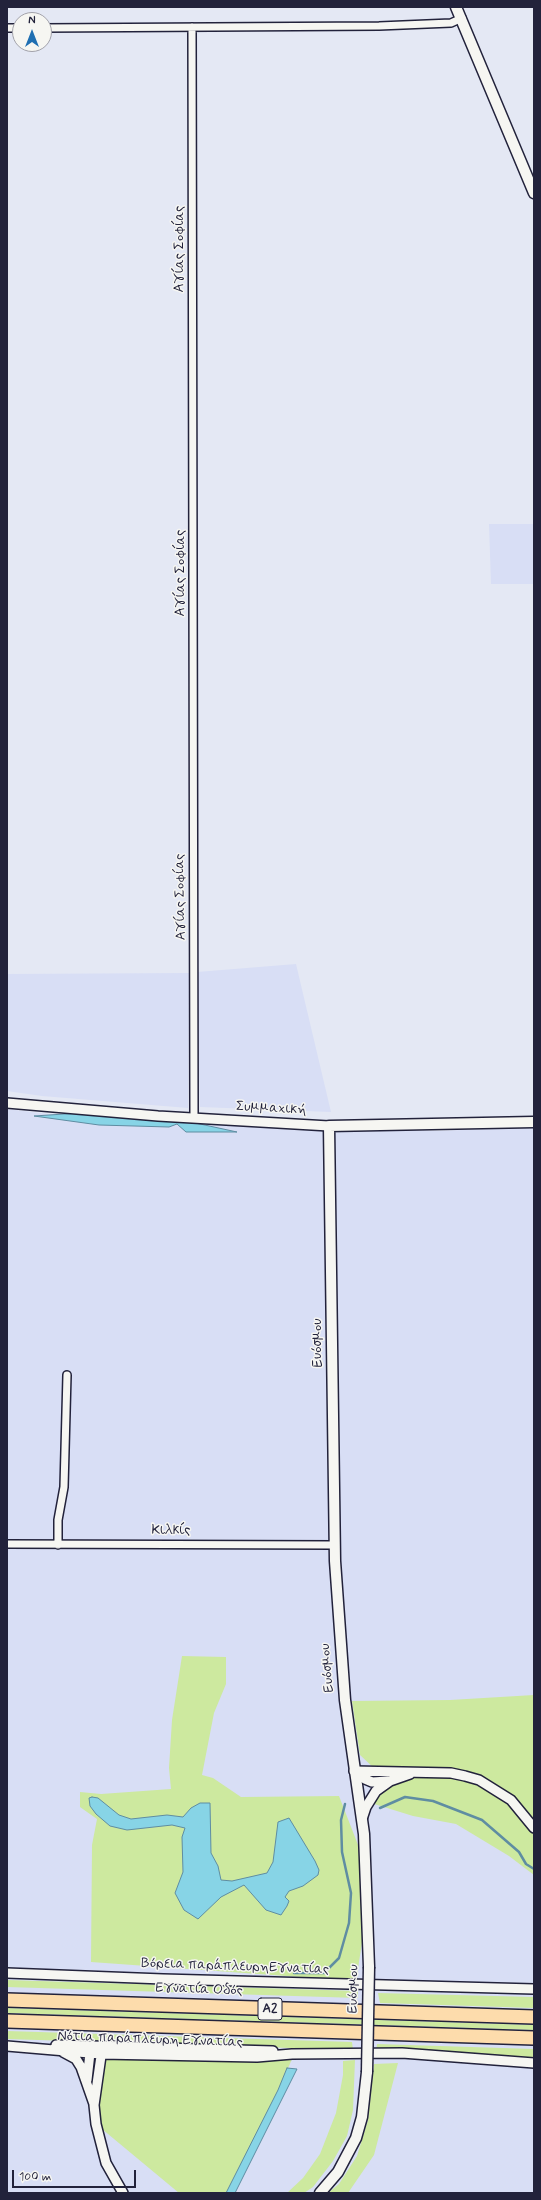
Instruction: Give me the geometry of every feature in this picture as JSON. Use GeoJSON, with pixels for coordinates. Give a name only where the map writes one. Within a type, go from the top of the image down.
{"type":"FeatureCollection","features":[{"type":"Feature","properties":{"kind":"highway","name":"Εγνατία Οδός"},"geometry":{"type":"LineString","coordinates":[[7,2000],[534,2017]]}},
{"type":"Feature","properties":{"kind":"highway","name":"Α2"},"geometry":{"type":"LineString","coordinates":[[7,2021],[534,2038]]}},
{"type":"Feature","properties":{"kind":"main road"},"geometry":{"type":"LineString","coordinates":[[456,7],[462,18],[534,193]]}},
{"type":"Feature","properties":{"kind":"main road","name":"Συμμαχική"},"geometry":{"type":"LineString","coordinates":[[329,1126],[534,1122]]}},
{"type":"Feature","properties":{"kind":"main road","name":"Ευόσμου"},"geometry":{"type":"LineString","coordinates":[[320,2193],[338,2172],[356,2138],[362,2117],[367,2072],[368,1967],[368,1903],[362,1820],[354,1771],[339,1629],[335,1545],[329,1126]]}},
{"type":"Feature","properties":{"kind":"street"},"geometry":{"type":"LineString","coordinates":[[52,28],[379,26],[451,23],[462,18]]}},
{"type":"Feature","properties":{"kind":"street","name":"Αγίας Σοφίας"},"geometry":{"type":"LineString","coordinates":[[192,27],[194,1118]]}},
{"type":"Feature","properties":{"kind":"street","name":"Συμμαχική"},"geometry":{"type":"LineString","coordinates":[[7,1103],[194,1118],[329,1126]]}},
{"type":"Feature","properties":{"kind":"street"},"geometry":{"type":"LineString","coordinates":[[58,1545],[58,1520],[64,1487],[67,1375]]}},
{"type":"Feature","properties":{"kind":"street","name":"Κιλκίς"},"geometry":{"type":"LineString","coordinates":[[7,1544],[58,1545],[154,1543],[335,1545]]}},
{"type":"Feature","properties":{"kind":"street"},"geometry":{"type":"LineString","coordinates":[[354,1771],[451,1773],[479,1780],[511,1800],[534,1828]]}},
{"type":"Feature","properties":{"kind":"street"},"geometry":{"type":"LineString","coordinates":[[354,1771],[372,1782],[390,1781]]}},
{"type":"Feature","properties":{"kind":"street"},"geometry":{"type":"LineString","coordinates":[[362,1820],[371,1796],[390,1781],[413,1772]]}},
{"type":"Feature","properties":{"kind":"street","name":"Βόρεια παράπλευρηΕγνατίας"},"geometry":{"type":"LineString","coordinates":[[7,1973],[163,1979],[534,1989]]}},
{"type":"Feature","properties":{"kind":"street","name":"Νότια παράπλευρη Εγνατίας"},"geometry":{"type":"LineString","coordinates":[[7,2046],[90,2053],[102,2050]]}},
{"type":"Feature","properties":{"kind":"street","name":"Νότια παράπλευρη Εγνατίας"},"geometry":{"type":"LineString","coordinates":[[7,2046],[257,2057],[292,2054],[402,2053],[534,2063]]}},
{"type":"Feature","properties":{"kind":"street"},"geometry":{"type":"LineString","coordinates":[[94,2105],[102,2050]]}},
{"type":"Feature","properties":{"kind":"street"},"geometry":{"type":"LineString","coordinates":[[60,2051],[76,2060],[81,2067],[87,2090],[94,2105],[100,2144],[106,2163],[123,2193]]}},
{"type":"Feature","properties":{"kind":"street"},"geometry":{"type":"LineString","coordinates":[[87,2090],[90,2053]]}},
{"type":"Feature","properties":{"kind":"shaded area"},"geometry":{"type":"Polygon","coordinates":[[[489,524],[534,524],[534,584],[491,584],[489,524]]]}},
{"type":"Feature","properties":{"kind":"shaded area"},"geometry":{"type":"Polygon","coordinates":[[[296,964],[331,1112],[200,1107],[197,972],[296,964]]]}},
{"type":"Feature","properties":{"kind":"shaded area"},"geometry":{"type":"Polygon","coordinates":[[[189,973],[188,1108],[42,1096],[7,1091],[7,974],[189,973]]]}},
{"type":"Feature","properties":{"kind":"shaded area"},"geometry":{"type":"Polygon","coordinates":[[[7,1109],[57,1115],[323,1128],[438,1131],[534,1127],[534,2193],[7,2193],[7,1109]]]}},
{"type":"Feature","properties":{"kind":"green space"},"geometry":{"type":"Polygon","coordinates":[[[182,1656],[226,1657],[226,1684],[214,1713],[202,1775],[213,1778],[241,1797],[339,1796],[360,1850],[364,1930],[356,1981],[91,1962],[92,1845],[97,1819],[80,1807],[80,1792],[101,1794],[171,1789],[169,1768],[172,1720],[182,1656]]]}},
{"type":"Feature","properties":{"kind":"green space"},"geometry":{"type":"Polygon","coordinates":[[[534,1695],[534,1875],[509,1856],[456,1824],[413,1816],[371,1803],[375,1769],[360,1755],[352,1701],[450,1700],[534,1695]]]}},
{"type":"Feature","properties":{"kind":"green space"},"geometry":{"type":"Polygon","coordinates":[[[7,1980],[358,1991],[358,1998],[7,1987],[7,1980]]]}},
{"type":"Feature","properties":{"kind":"green space"},"geometry":{"type":"Polygon","coordinates":[[[378,1993],[534,1997],[534,2008],[380,2003],[378,1993]]]}},
{"type":"Feature","properties":{"kind":"green space"},"geometry":{"type":"Polygon","coordinates":[[[7,2008],[534,2025],[534,2030],[7,2013],[7,2008]]]}},
{"type":"Feature","properties":{"kind":"green space"},"geometry":{"type":"Polygon","coordinates":[[[7,2031],[352,2042],[353,2050],[7,2039],[7,2031]]]}},
{"type":"Feature","properties":{"kind":"green space"},"geometry":{"type":"Polygon","coordinates":[[[377,2044],[534,2049],[534,2064],[376,2053],[377,2044]]]}},
{"type":"Feature","properties":{"kind":"green space"},"geometry":{"type":"Polygon","coordinates":[[[100,2059],[292,2059],[234,2193],[179,2193],[96,2124],[100,2059]]]}},
{"type":"Feature","properties":{"kind":"green space"},"geometry":{"type":"Polygon","coordinates":[[[355,2060],[353,2110],[347,2136],[333,2161],[313,2187],[304,2193],[287,2193],[303,2178],[320,2154],[336,2113],[343,2075],[343,2061],[355,2060]]]}},
{"type":"Feature","properties":{"kind":"green space"},"geometry":{"type":"Polygon","coordinates":[[[398,2063],[374,2155],[348,2193],[328,2193],[339,2184],[357,2156],[368,2120],[374,2064],[398,2063]]]}},
{"type":"Feature","properties":{"kind":"water"},"geometry":{"type":"Polygon","coordinates":[[[110,1111],[177,1119],[237,1132],[186,1132],[177,1124],[169,1127],[99,1125],[34,1116],[110,1111]]]}},
{"type":"Feature","properties":{"kind":"water"},"geometry":{"type":"Polygon","coordinates":[[[89,1798],[98,1798],[119,1815],[131,1819],[167,1815],[183,1817],[191,1808],[200,1803],[210,1803],[211,1853],[218,1866],[221,1880],[232,1881],[267,1873],[273,1862],[278,1822],[289,1818],[315,1861],[319,1870],[318,1875],[303,1886],[289,1891],[285,1897],[289,1901],[281,1915],[266,1910],[244,1885],[221,1897],[198,1919],[184,1910],[175,1893],[183,1872],[182,1837],[185,1828],[172,1825],[127,1830],[110,1826],[96,1814],[90,1806],[89,1798]]]}},
{"type":"Feature","properties":{"kind":"water"},"geometry":{"type":"Polygon","coordinates":[[[287,2068],[297,2069],[235,2193],[226,2193],[278,2090],[287,2068]]]}},
{"type":"Feature","properties":{"kind":"waterway"},"geometry":{"type":"LineString","coordinates":[[380,1808],[405,1797],[433,1801],[482,1820],[519,1852],[526,1864],[534,1869]]}},
{"type":"Feature","properties":{"kind":"waterway"},"geometry":{"type":"LineString","coordinates":[[294,1973],[324,1973],[339,1958],[349,1923],[351,1893],[342,1852],[341,1820],[345,1804]]}}]}
